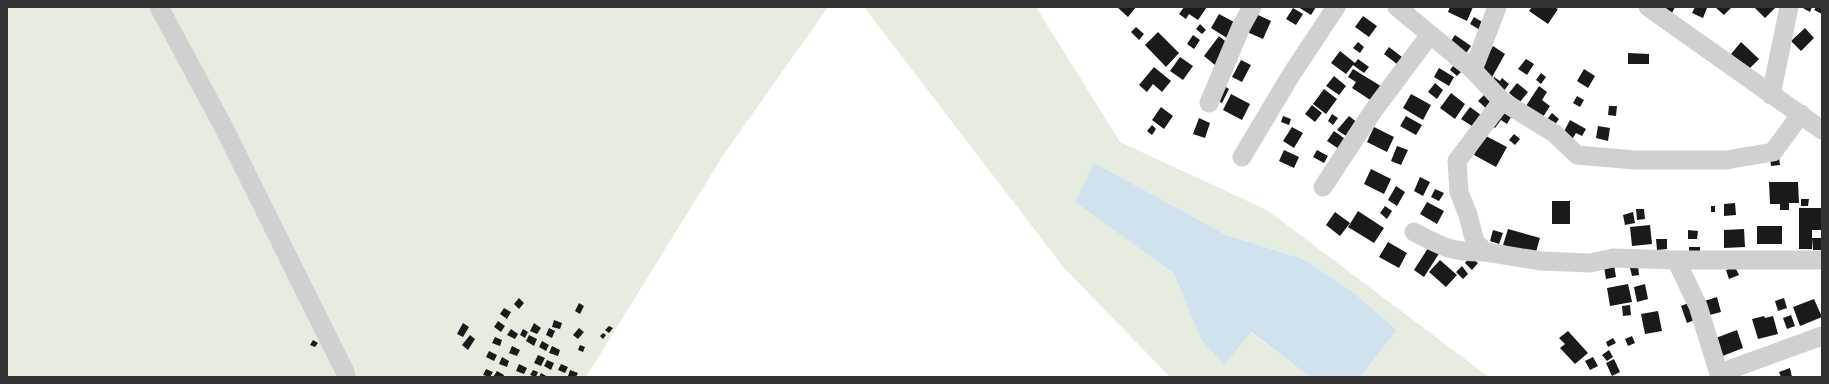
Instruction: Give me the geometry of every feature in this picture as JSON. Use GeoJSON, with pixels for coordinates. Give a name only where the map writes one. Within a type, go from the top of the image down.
{"type":"FeatureCollection","features":[{"type":"Feature","properties":{"kind":"street"},"geometry":{"type":"LineString","coordinates":[[159,7],[223,126],[345,372],[346,377]]}},
{"type":"Feature","properties":{"kind":"street"},"geometry":{"type":"LineString","coordinates":[[1209,103],[1241,27],[1252,7]]}},
{"type":"Feature","properties":{"kind":"street"},"geometry":{"type":"LineString","coordinates":[[1242,157],[1291,75],[1336,7]]}},
{"type":"Feature","properties":{"kind":"street"},"geometry":{"type":"LineString","coordinates":[[1397,7],[1430,36],[1473,70],[1502,101],[1554,133],[1577,155],[1635,160],[1726,160],[1773,152],[1801,114]]}},
{"type":"Feature","properties":{"kind":"street"},"geometry":{"type":"LineString","coordinates":[[1473,70],[1498,7]]}},
{"type":"Feature","properties":{"kind":"street"},"geometry":{"type":"LineString","coordinates":[[1648,7],[1822,130]]}},
{"type":"Feature","properties":{"kind":"street"},"geometry":{"type":"LineString","coordinates":[[1771,95],[1789,7]]}},
{"type":"Feature","properties":{"kind":"street"},"geometry":{"type":"LineString","coordinates":[[1323,187],[1373,111],[1430,36]]}},
{"type":"Feature","properties":{"kind":"street"},"geometry":{"type":"LineString","coordinates":[[1486,252],[1475,242],[1468,215],[1459,192],[1457,161],[1502,101]]}},
{"type":"Feature","properties":{"kind":"street"},"geometry":{"type":"LineString","coordinates":[[1414,232],[1444,248],[1466,253],[1486,252],[1541,261],[1590,263],[1613,258],[1676,260],[1822,260]]}},
{"type":"Feature","properties":{"kind":"street"},"geometry":{"type":"LineString","coordinates":[[1676,260],[1698,306],[1719,377],[1731,369],[1822,336]]}},
{"type":"Feature","properties":{"kind":"shaded area"},"geometry":{"type":"Polygon","coordinates":[[[7,7],[828,7],[724,154],[586,377],[7,377],[7,7]]]}},
{"type":"Feature","properties":{"kind":"shaded area"},"geometry":{"type":"Polygon","coordinates":[[[864,7],[1036,7],[1120,142],[1267,210],[1489,377],[1360,377],[1397,330],[1353,292],[1303,259],[1226,235],[1094,164],[1075,202],[1175,273],[1202,341],[1224,365],[1250,332],[1310,377],[1170,377],[1064,268],[864,7]]]}},
{"type":"Feature","properties":{"kind":"water"},"geometry":{"type":"Polygon","coordinates":[[[1094,163],[1226,235],[1303,259],[1353,292],[1397,330],[1360,377],[1310,377],[1251,332],[1224,365],[1202,341],[1174,273],[1075,202],[1094,163]]]}},
{"type":"Feature","properties":{"kind":"building"},"geometry":{"type":"Polygon","coordinates":[[[1117,7],[1136,7],[1128,17],[1117,7]]]}},
{"type":"Feature","properties":{"kind":"building"},"geometry":{"type":"Polygon","coordinates":[[[1184,7],[1207,7],[1198,20],[1189,14],[1186,19],[1179,14],[1184,7]]]}},
{"type":"Feature","properties":{"kind":"building"},"geometry":{"type":"Polygon","coordinates":[[[1298,7],[1316,7],[1311,15],[1298,7]]]}},
{"type":"Feature","properties":{"kind":"building"},"geometry":{"type":"Polygon","coordinates":[[[1450,7],[1473,7],[1467,21],[1448,12],[1450,7]]]}},
{"type":"Feature","properties":{"kind":"building"},"geometry":{"type":"Polygon","coordinates":[[[1532,7],[1554,7],[1558,9],[1548,24],[1529,11],[1532,7]]]}},
{"type":"Feature","properties":{"kind":"building"},"geometry":{"type":"Polygon","coordinates":[[[1662,7],[1675,7],[1672,13],[1662,7]]]}},
{"type":"Feature","properties":{"kind":"building"},"geometry":{"type":"Polygon","coordinates":[[[1695,7],[1707,8],[1703,18],[1692,13],[1695,7]]]}},
{"type":"Feature","properties":{"kind":"building"},"geometry":{"type":"Polygon","coordinates":[[[1715,7],[1732,7],[1724,15],[1715,7]]]}},
{"type":"Feature","properties":{"kind":"building"},"geometry":{"type":"Polygon","coordinates":[[[1754,7],[1776,7],[1765,18],[1754,7]]]}},
{"type":"Feature","properties":{"kind":"building"},"geometry":{"type":"Polygon","coordinates":[[[1801,7],[1812,7],[1810,12],[1801,7]]]}},
{"type":"Feature","properties":{"kind":"building"},"geometry":{"type":"Polygon","coordinates":[[[1816,7],[1822,7],[1822,14],[1814,10],[1816,7]]]}},
{"type":"Feature","properties":{"kind":"building"},"geometry":{"type":"Polygon","coordinates":[[[1293,8],[1303,14],[1296,25],[1286,19],[1293,8]]]}},
{"type":"Feature","properties":{"kind":"building"},"geometry":{"type":"Polygon","coordinates":[[[1219,14],[1236,23],[1227,38],[1211,28],[1219,14]]]}},
{"type":"Feature","properties":{"kind":"building"},"geometry":{"type":"Polygon","coordinates":[[[1256,14],[1271,21],[1263,39],[1247,32],[1256,14]]]}},
{"type":"Feature","properties":{"kind":"building"},"geometry":{"type":"Polygon","coordinates":[[[1363,16],[1377,26],[1369,37],[1355,27],[1363,16]]]}},
{"type":"Feature","properties":{"kind":"building"},"geometry":{"type":"Polygon","coordinates":[[[1474,17],[1484,23],[1480,30],[1470,24],[1474,17]]]}},
{"type":"Feature","properties":{"kind":"building"},"geometry":{"type":"Polygon","coordinates":[[[1200,24],[1206,30],[1202,34],[1196,29],[1200,24]]]}},
{"type":"Feature","properties":{"kind":"building"},"geometry":{"type":"Polygon","coordinates":[[[1136,27],[1144,34],[1139,40],[1131,32],[1136,27]]]}},
{"type":"Feature","properties":{"kind":"building"},"geometry":{"type":"Polygon","coordinates":[[[1805,28],[1814,38],[1801,51],[1791,41],[1805,28]]]}},
{"type":"Feature","properties":{"kind":"building"},"geometry":{"type":"Polygon","coordinates":[[[1158,32],[1179,53],[1166,67],[1145,45],[1158,32]]]}},
{"type":"Feature","properties":{"kind":"building"},"geometry":{"type":"Polygon","coordinates":[[[1193,35],[1200,40],[1194,49],[1187,44],[1193,35]]]}},
{"type":"Feature","properties":{"kind":"building"},"geometry":{"type":"Polygon","coordinates":[[[1455,35],[1471,46],[1465,55],[1447,47],[1455,35]]]}},
{"type":"Feature","properties":{"kind":"building"},"geometry":{"type":"Polygon","coordinates":[[[1219,36],[1230,45],[1215,65],[1204,56],[1219,36]]]}},
{"type":"Feature","properties":{"kind":"building"},"geometry":{"type":"Polygon","coordinates":[[[1358,42],[1364,47],[1360,53],[1353,48],[1358,42]]]}},
{"type":"Feature","properties":{"kind":"building"},"geometry":{"type":"Polygon","coordinates":[[[1741,42],[1759,59],[1748,70],[1731,54],[1741,42]]]}},
{"type":"Feature","properties":{"kind":"building"},"geometry":{"type":"Polygon","coordinates":[[[1493,46],[1505,54],[1491,79],[1479,72],[1493,46]]]}},
{"type":"Feature","properties":{"kind":"building"},"geometry":{"type":"Polygon","coordinates":[[[1389,47],[1402,57],[1397,64],[1384,54],[1389,47]]]}},
{"type":"Feature","properties":{"kind":"building"},"geometry":{"type":"Polygon","coordinates":[[[1340,51],[1355,63],[1358,59],[1369,67],[1364,73],[1353,65],[1346,74],[1331,63],[1340,51]]]}},
{"type":"Feature","properties":{"kind":"building"},"geometry":{"type":"Polygon","coordinates":[[[1628,53],[1649,54],[1649,64],[1628,64],[1628,53]]]}},
{"type":"Feature","properties":{"kind":"building"},"geometry":{"type":"Polygon","coordinates":[[[1180,57],[1193,66],[1183,80],[1170,71],[1180,57]]]}},
{"type":"Feature","properties":{"kind":"building"},"geometry":{"type":"Polygon","coordinates":[[[1526,59],[1534,64],[1527,75],[1518,69],[1526,59]]]}},
{"type":"Feature","properties":{"kind":"building"},"geometry":{"type":"Polygon","coordinates":[[[1241,60],[1251,65],[1242,82],[1232,77],[1241,60]]]}},
{"type":"Feature","properties":{"kind":"building"},"geometry":{"type":"Polygon","coordinates":[[[1453,66],[1461,72],[1457,76],[1450,70],[1453,66]]]}},
{"type":"Feature","properties":{"kind":"building"},"geometry":{"type":"Polygon","coordinates":[[[1154,67],[1171,81],[1162,92],[1153,84],[1147,92],[1139,85],[1154,67]]]}},
{"type":"Feature","properties":{"kind":"building"},"geometry":{"type":"Polygon","coordinates":[[[1439,68],[1454,77],[1449,86],[1434,77],[1439,68]]]}},
{"type":"Feature","properties":{"kind":"building"},"geometry":{"type":"Polygon","coordinates":[[[1353,69],[1384,88],[1375,103],[1352,88],[1356,82],[1348,77],[1353,69]]]}},
{"type":"Feature","properties":{"kind":"building"},"geometry":{"type":"Polygon","coordinates":[[[1584,69],[1595,76],[1588,88],[1577,81],[1584,69]]]}},
{"type":"Feature","properties":{"kind":"building"},"geometry":{"type":"Polygon","coordinates":[[[1541,73],[1546,77],[1541,84],[1536,80],[1541,73]]]}},
{"type":"Feature","properties":{"kind":"building"},"geometry":{"type":"Polygon","coordinates":[[[1334,76],[1346,86],[1339,95],[1326,86],[1334,76]]]}},
{"type":"Feature","properties":{"kind":"building"},"geometry":{"type":"Polygon","coordinates":[[[1494,77],[1500,81],[1502,78],[1509,84],[1503,92],[1490,83],[1494,77]]]}},
{"type":"Feature","properties":{"kind":"building"},"geometry":{"type":"Polygon","coordinates":[[[1435,83],[1443,90],[1437,99],[1428,92],[1435,83]]]}},
{"type":"Feature","properties":{"kind":"building"},"geometry":{"type":"Polygon","coordinates":[[[1517,83],[1528,92],[1520,102],[1509,93],[1517,83]]]}},
{"type":"Feature","properties":{"kind":"building"},"geometry":{"type":"Polygon","coordinates":[[[1221,84],[1229,89],[1222,103],[1213,98],[1221,84]]]}},
{"type":"Feature","properties":{"kind":"building"},"geometry":{"type":"Polygon","coordinates":[[[1539,86],[1547,92],[1542,100],[1550,106],[1541,120],[1524,109],[1539,86]]]}},
{"type":"Feature","properties":{"kind":"building"},"geometry":{"type":"Polygon","coordinates":[[[1324,89],[1337,99],[1326,114],[1313,104],[1324,89]]]}},
{"type":"Feature","properties":{"kind":"building"},"geometry":{"type":"Polygon","coordinates":[[[1451,93],[1465,104],[1455,119],[1440,108],[1451,93]]]}},
{"type":"Feature","properties":{"kind":"building"},"geometry":{"type":"Polygon","coordinates":[[[1486,93],[1496,103],[1489,111],[1478,101],[1486,93]]]}},
{"type":"Feature","properties":{"kind":"building"},"geometry":{"type":"Polygon","coordinates":[[[1231,94],[1250,104],[1242,120],[1223,110],[1231,94]]]}},
{"type":"Feature","properties":{"kind":"building"},"geometry":{"type":"Polygon","coordinates":[[[1411,94],[1431,105],[1423,120],[1403,108],[1411,94]]]}},
{"type":"Feature","properties":{"kind":"building"},"geometry":{"type":"Polygon","coordinates":[[[1577,96],[1584,100],[1580,107],[1573,103],[1577,96]]]}},
{"type":"Feature","properties":{"kind":"building"},"geometry":{"type":"Polygon","coordinates":[[[1312,105],[1322,113],[1315,122],[1305,114],[1312,105]]]}},
{"type":"Feature","properties":{"kind":"building"},"geometry":{"type":"Polygon","coordinates":[[[1609,106],[1617,106],[1616,116],[1608,115],[1609,106]]]}},
{"type":"Feature","properties":{"kind":"building"},"geometry":{"type":"Polygon","coordinates":[[[1161,107],[1173,116],[1164,129],[1152,120],[1161,107]]]}},
{"type":"Feature","properties":{"kind":"building"},"geometry":{"type":"Polygon","coordinates":[[[1470,107],[1481,115],[1472,126],[1461,119],[1470,107]]]}},
{"type":"Feature","properties":{"kind":"building"},"geometry":{"type":"Polygon","coordinates":[[[1499,109],[1511,117],[1507,124],[1501,120],[1495,128],[1489,124],[1499,109]]]}},
{"type":"Feature","properties":{"kind":"building"},"geometry":{"type":"Polygon","coordinates":[[[1552,113],[1559,119],[1551,130],[1543,124],[1552,113]]]}},
{"type":"Feature","properties":{"kind":"building"},"geometry":{"type":"Polygon","coordinates":[[[1332,114],[1338,118],[1333,125],[1328,121],[1332,114]]]}},
{"type":"Feature","properties":{"kind":"building"},"geometry":{"type":"Polygon","coordinates":[[[1283,116],[1291,119],[1289,125],[1281,122],[1283,116]]]}},
{"type":"Feature","properties":{"kind":"building"},"geometry":{"type":"Polygon","coordinates":[[[1349,116],[1359,124],[1349,138],[1337,130],[1349,116]]]}},
{"type":"Feature","properties":{"kind":"building"},"geometry":{"type":"Polygon","coordinates":[[[1406,116],[1422,125],[1416,135],[1400,126],[1406,116]]]}},
{"type":"Feature","properties":{"kind":"building"},"geometry":{"type":"Polygon","coordinates":[[[1199,118],[1210,123],[1205,138],[1193,134],[1199,118]]]}},
{"type":"Feature","properties":{"kind":"building"},"geometry":{"type":"Polygon","coordinates":[[[1570,120],[1586,129],[1582,136],[1576,133],[1570,143],[1561,137],[1570,120]]]}},
{"type":"Feature","properties":{"kind":"building"},"geometry":{"type":"Polygon","coordinates":[[[1152,125],[1156,129],[1152,135],[1147,131],[1152,125]]]}},
{"type":"Feature","properties":{"kind":"building"},"geometry":{"type":"Polygon","coordinates":[[[1598,126],[1610,128],[1608,141],[1596,138],[1598,126]]]}},
{"type":"Feature","properties":{"kind":"building"},"geometry":{"type":"Polygon","coordinates":[[[1292,127],[1303,133],[1294,148],[1283,141],[1292,127]]]}},
{"type":"Feature","properties":{"kind":"building"},"geometry":{"type":"Polygon","coordinates":[[[1374,127],[1394,137],[1387,152],[1367,142],[1374,127]]]}},
{"type":"Feature","properties":{"kind":"building"},"geometry":{"type":"Polygon","coordinates":[[[1334,131],[1348,141],[1342,151],[1327,141],[1334,131]]]}},
{"type":"Feature","properties":{"kind":"building"},"geometry":{"type":"Polygon","coordinates":[[[1514,134],[1520,139],[1515,145],[1509,140],[1514,134]]]}},
{"type":"Feature","properties":{"kind":"building"},"geometry":{"type":"Polygon","coordinates":[[[1484,135],[1507,147],[1496,167],[1474,155],[1484,135]]]}},
{"type":"Feature","properties":{"kind":"building"},"geometry":{"type":"Polygon","coordinates":[[[1397,146],[1408,150],[1401,165],[1391,161],[1397,146]]]}},
{"type":"Feature","properties":{"kind":"building"},"geometry":{"type":"Polygon","coordinates":[[[1284,150],[1299,157],[1294,168],[1279,161],[1284,150]]]}},
{"type":"Feature","properties":{"kind":"building"},"geometry":{"type":"Polygon","coordinates":[[[1317,150],[1328,156],[1324,163],[1313,157],[1317,150]]]}},
{"type":"Feature","properties":{"kind":"building"},"geometry":{"type":"Polygon","coordinates":[[[1779,157],[1780,165],[1771,166],[1770,158],[1779,157]]]}},
{"type":"Feature","properties":{"kind":"building"},"geometry":{"type":"Polygon","coordinates":[[[1371,169],[1391,179],[1384,194],[1364,184],[1371,169]]]}},
{"type":"Feature","properties":{"kind":"building"},"geometry":{"type":"Polygon","coordinates":[[[1420,177],[1430,182],[1423,196],[1414,191],[1420,177]]]}},
{"type":"Feature","properties":{"kind":"building"},"geometry":{"type":"Polygon","coordinates":[[[1769,182],[1798,182],[1799,203],[1789,203],[1789,210],[1780,210],[1780,204],[1770,204],[1769,182]]]}},
{"type":"Feature","properties":{"kind":"building"},"geometry":{"type":"Polygon","coordinates":[[[1396,186],[1405,192],[1397,206],[1388,200],[1396,186]]]}},
{"type":"Feature","properties":{"kind":"building"},"geometry":{"type":"Polygon","coordinates":[[[1435,189],[1444,193],[1439,201],[1431,197],[1435,189]]]}},
{"type":"Feature","properties":{"kind":"building"},"geometry":{"type":"Polygon","coordinates":[[[1801,199],[1809,199],[1808,206],[1801,206],[1801,199]]]}},
{"type":"Feature","properties":{"kind":"building"},"geometry":{"type":"Polygon","coordinates":[[[1552,201],[1570,201],[1570,224],[1552,224],[1552,201]]]}},
{"type":"Feature","properties":{"kind":"building"},"geometry":{"type":"Polygon","coordinates":[[[1427,202],[1444,211],[1437,224],[1420,214],[1427,202]]]}},
{"type":"Feature","properties":{"kind":"building"},"geometry":{"type":"Polygon","coordinates":[[[1735,203],[1736,215],[1724,216],[1724,204],[1735,203]]]}},
{"type":"Feature","properties":{"kind":"building"},"geometry":{"type":"Polygon","coordinates":[[[1385,206],[1392,211],[1387,219],[1380,213],[1385,206]]]}},
{"type":"Feature","properties":{"kind":"building"},"geometry":{"type":"Polygon","coordinates":[[[1711,206],[1715,206],[1715,212],[1711,212],[1711,206]]]}},
{"type":"Feature","properties":{"kind":"building"},"geometry":{"type":"Polygon","coordinates":[[[1799,208],[1822,208],[1822,230],[1812,230],[1812,249],[1799,249],[1799,208]]]}},
{"type":"Feature","properties":{"kind":"building"},"geometry":{"type":"Polygon","coordinates":[[[1636,209],[1644,209],[1645,219],[1637,220],[1636,209]]]}},
{"type":"Feature","properties":{"kind":"building"},"geometry":{"type":"Polygon","coordinates":[[[1358,211],[1384,228],[1374,243],[1348,227],[1358,211]]]}},
{"type":"Feature","properties":{"kind":"building"},"geometry":{"type":"Polygon","coordinates":[[[1335,212],[1350,223],[1340,236],[1326,225],[1335,212]]]}},
{"type":"Feature","properties":{"kind":"building"},"geometry":{"type":"Polygon","coordinates":[[[1633,212],[1635,223],[1625,225],[1623,215],[1633,212]]]}},
{"type":"Feature","properties":{"kind":"building"},"geometry":{"type":"Polygon","coordinates":[[[1650,225],[1652,244],[1632,246],[1630,227],[1650,225]]]}},
{"type":"Feature","properties":{"kind":"building"},"geometry":{"type":"Polygon","coordinates":[[[1757,226],[1782,226],[1782,244],[1757,244],[1757,226]]]}},
{"type":"Feature","properties":{"kind":"building"},"geometry":{"type":"Polygon","coordinates":[[[1508,229],[1540,238],[1535,255],[1503,245],[1508,229]]]}},
{"type":"Feature","properties":{"kind":"building"},"geometry":{"type":"Polygon","coordinates":[[[1744,229],[1745,247],[1724,248],[1724,230],[1744,229]]]}},
{"type":"Feature","properties":{"kind":"building"},"geometry":{"type":"Polygon","coordinates":[[[1493,230],[1503,233],[1499,244],[1490,241],[1493,230]]]}},
{"type":"Feature","properties":{"kind":"building"},"geometry":{"type":"Polygon","coordinates":[[[1688,230],[1698,231],[1697,239],[1688,239],[1688,230]]]}},
{"type":"Feature","properties":{"kind":"building"},"geometry":{"type":"Polygon","coordinates":[[[1812,238],[1822,238],[1822,250],[1813,250],[1812,238]]]}},
{"type":"Feature","properties":{"kind":"building"},"geometry":{"type":"Polygon","coordinates":[[[1656,239],[1667,239],[1667,249],[1657,250],[1656,239]]]}},
{"type":"Feature","properties":{"kind":"building"},"geometry":{"type":"Polygon","coordinates":[[[1388,242],[1407,253],[1399,268],[1379,257],[1388,242]]]}},
{"type":"Feature","properties":{"kind":"building"},"geometry":{"type":"Polygon","coordinates":[[[1430,245],[1440,252],[1424,277],[1414,270],[1430,245]]]}},
{"type":"Feature","properties":{"kind":"building"},"geometry":{"type":"Polygon","coordinates":[[[1689,247],[1700,247],[1700,258],[1689,258],[1689,247]]]}},
{"type":"Feature","properties":{"kind":"building"},"geometry":{"type":"Polygon","coordinates":[[[1470,257],[1478,263],[1472,270],[1465,263],[1470,257]]]}},
{"type":"Feature","properties":{"kind":"building"},"geometry":{"type":"Polygon","coordinates":[[[1440,260],[1457,275],[1446,287],[1429,272],[1440,260]]]}},
{"type":"Feature","properties":{"kind":"building"},"geometry":{"type":"Polygon","coordinates":[[[1614,265],[1616,277],[1606,279],[1604,267],[1614,265]]]}},
{"type":"Feature","properties":{"kind":"building"},"geometry":{"type":"Polygon","coordinates":[[[1462,266],[1468,274],[1463,279],[1456,272],[1462,266]]]}},
{"type":"Feature","properties":{"kind":"building"},"geometry":{"type":"Polygon","coordinates":[[[1638,266],[1639,275],[1632,276],[1630,268],[1638,266]]]}},
{"type":"Feature","properties":{"kind":"building"},"geometry":{"type":"Polygon","coordinates":[[[1735,267],[1739,275],[1729,279],[1726,270],[1735,267]]]}},
{"type":"Feature","properties":{"kind":"building"},"geometry":{"type":"Polygon","coordinates":[[[1628,284],[1632,302],[1610,306],[1607,288],[1628,284]]]}},
{"type":"Feature","properties":{"kind":"building"},"geometry":{"type":"Polygon","coordinates":[[[1645,284],[1648,299],[1637,302],[1634,287],[1645,284]]]}},
{"type":"Feature","properties":{"kind":"building"},"geometry":{"type":"Polygon","coordinates":[[[1717,297],[1721,312],[1706,316],[1701,302],[1717,297]]]}},
{"type":"Feature","properties":{"kind":"building"},"geometry":{"type":"Polygon","coordinates":[[[519,298],[524,303],[519,309],[514,304],[519,298]]]}},
{"type":"Feature","properties":{"kind":"building"},"geometry":{"type":"Polygon","coordinates":[[[1784,298],[1787,308],[1778,311],[1775,301],[1784,298]]]}},
{"type":"Feature","properties":{"kind":"building"},"geometry":{"type":"Polygon","coordinates":[[[1814,299],[1822,317],[1800,326],[1793,307],[1814,299]]]}},
{"type":"Feature","properties":{"kind":"building"},"geometry":{"type":"Polygon","coordinates":[[[1691,302],[1697,319],[1687,323],[1681,306],[1691,302]]]}},
{"type":"Feature","properties":{"kind":"building"},"geometry":{"type":"Polygon","coordinates":[[[579,303],[584,306],[580,314],[575,311],[579,303]]]}},
{"type":"Feature","properties":{"kind":"building"},"geometry":{"type":"Polygon","coordinates":[[[1630,305],[1631,315],[1623,316],[1622,306],[1630,305]]]}},
{"type":"Feature","properties":{"kind":"building"},"geometry":{"type":"Polygon","coordinates":[[[504,308],[511,312],[507,319],[500,314],[504,308]]]}},
{"type":"Feature","properties":{"kind":"building"},"geometry":{"type":"Polygon","coordinates":[[[1658,311],[1662,331],[1645,334],[1641,314],[1658,311]]]}},
{"type":"Feature","properties":{"kind":"building"},"geometry":{"type":"Polygon","coordinates":[[[1791,315],[1795,326],[1787,329],[1783,318],[1791,315]]]}},
{"type":"Feature","properties":{"kind":"building"},"geometry":{"type":"Polygon","coordinates":[[[1764,316],[1765,318],[1773,316],[1778,334],[1758,339],[1752,319],[1764,316]]]}},
{"type":"Feature","properties":{"kind":"building"},"geometry":{"type":"Polygon","coordinates":[[[554,320],[562,323],[560,329],[552,327],[554,320]]]}},
{"type":"Feature","properties":{"kind":"building"},"geometry":{"type":"Polygon","coordinates":[[[498,321],[505,326],[501,332],[494,327],[498,321]]]}},
{"type":"Feature","properties":{"kind":"building"},"geometry":{"type":"Polygon","coordinates":[[[463,323],[469,327],[463,337],[457,334],[463,323]]]}},
{"type":"Feature","properties":{"kind":"building"},"geometry":{"type":"Polygon","coordinates":[[[534,323],[541,328],[537,334],[530,331],[534,323]]]}},
{"type":"Feature","properties":{"kind":"building"},"geometry":{"type":"Polygon","coordinates":[[[609,326],[613,328],[609,333],[605,330],[609,326]]]}},
{"type":"Feature","properties":{"kind":"building"},"geometry":{"type":"Polygon","coordinates":[[[549,328],[555,331],[552,338],[546,335],[549,328]]]}},
{"type":"Feature","properties":{"kind":"building"},"geometry":{"type":"Polygon","coordinates":[[[579,328],[584,332],[578,339],[573,335],[579,328]]]}},
{"type":"Feature","properties":{"kind":"building"},"geometry":{"type":"Polygon","coordinates":[[[511,329],[518,334],[515,339],[507,335],[511,329]]]}},
{"type":"Feature","properties":{"kind":"building"},"geometry":{"type":"Polygon","coordinates":[[[523,329],[528,332],[525,338],[520,335],[523,329]]]}},
{"type":"Feature","properties":{"kind":"building"},"geometry":{"type":"Polygon","coordinates":[[[1737,330],[1743,348],[1720,357],[1713,339],[1737,330]]]}},
{"type":"Feature","properties":{"kind":"building"},"geometry":{"type":"Polygon","coordinates":[[[1568,331],[1588,353],[1575,364],[1560,348],[1565,344],[1559,338],[1568,331]]]}},
{"type":"Feature","properties":{"kind":"building"},"geometry":{"type":"Polygon","coordinates":[[[603,333],[606,335],[603,339],[600,336],[603,333]]]}},
{"type":"Feature","properties":{"kind":"building"},"geometry":{"type":"Polygon","coordinates":[[[470,335],[475,339],[468,350],[462,345],[470,335]]]}},
{"type":"Feature","properties":{"kind":"building"},"geometry":{"type":"Polygon","coordinates":[[[529,335],[537,339],[534,346],[526,341],[529,335]]]}},
{"type":"Feature","properties":{"kind":"building"},"geometry":{"type":"Polygon","coordinates":[[[1632,336],[1635,343],[1628,346],[1625,339],[1632,336]]]}},
{"type":"Feature","properties":{"kind":"building"},"geometry":{"type":"Polygon","coordinates":[[[495,337],[502,340],[500,346],[492,343],[495,337]]]}},
{"type":"Feature","properties":{"kind":"building"},"geometry":{"type":"Polygon","coordinates":[[[1613,338],[1616,343],[1608,347],[1606,342],[1613,338]]]}},
{"type":"Feature","properties":{"kind":"building"},"geometry":{"type":"Polygon","coordinates":[[[313,340],[318,343],[315,347],[310,345],[313,340]]]}},
{"type":"Feature","properties":{"kind":"building"},"geometry":{"type":"Polygon","coordinates":[[[542,341],[549,345],[546,351],[539,347],[542,341]]]}},
{"type":"Feature","properties":{"kind":"building"},"geometry":{"type":"Polygon","coordinates":[[[580,345],[585,347],[583,352],[578,350],[580,345]]]}},
{"type":"Feature","properties":{"kind":"building"},"geometry":{"type":"Polygon","coordinates":[[[512,346],[520,350],[517,356],[509,353],[512,346]]]}},
{"type":"Feature","properties":{"kind":"building"},"geometry":{"type":"Polygon","coordinates":[[[552,346],[560,350],[558,356],[549,353],[552,346]]]}},
{"type":"Feature","properties":{"kind":"building"},"geometry":{"type":"Polygon","coordinates":[[[1609,350],[1613,357],[1607,361],[1602,355],[1609,350]]]}},
{"type":"Feature","properties":{"kind":"building"},"geometry":{"type":"Polygon","coordinates":[[[489,351],[497,355],[494,361],[486,357],[489,351]]]}},
{"type":"Feature","properties":{"kind":"building"},"geometry":{"type":"Polygon","coordinates":[[[538,355],[545,358],[541,366],[534,363],[538,355]]]}},
{"type":"Feature","properties":{"kind":"building"},"geometry":{"type":"Polygon","coordinates":[[[502,357],[509,361],[507,367],[499,364],[502,357]]]}},
{"type":"Feature","properties":{"kind":"building"},"geometry":{"type":"Polygon","coordinates":[[[1593,357],[1598,366],[1590,370],[1585,361],[1593,357]]]}},
{"type":"Feature","properties":{"kind":"building"},"geometry":{"type":"Polygon","coordinates":[[[1614,359],[1620,372],[1612,376],[1606,363],[1614,359]]]}},
{"type":"Feature","properties":{"kind":"building"},"geometry":{"type":"Polygon","coordinates":[[[547,360],[554,363],[551,370],[544,366],[547,360]]]}},
{"type":"Feature","properties":{"kind":"building"},"geometry":{"type":"Polygon","coordinates":[[[519,364],[527,368],[524,374],[516,371],[519,364]]]}},
{"type":"Feature","properties":{"kind":"building"},"geometry":{"type":"Polygon","coordinates":[[[561,364],[568,367],[565,373],[558,370],[561,364]]]}},
{"type":"Feature","properties":{"kind":"building"},"geometry":{"type":"Polygon","coordinates":[[[1790,368],[1792,377],[1781,377],[1779,372],[1790,368]]]}},
{"type":"Feature","properties":{"kind":"building"},"geometry":{"type":"Polygon","coordinates":[[[486,369],[493,372],[490,377],[483,375],[486,369]]]}},
{"type":"Feature","properties":{"kind":"building"},"geometry":{"type":"Polygon","coordinates":[[[533,370],[538,372],[536,377],[530,375],[533,370]]]}},
{"type":"Feature","properties":{"kind":"building"},"geometry":{"type":"Polygon","coordinates":[[[570,370],[578,373],[576,377],[568,376],[570,370]]]}},
{"type":"Feature","properties":{"kind":"building"},"geometry":{"type":"Polygon","coordinates":[[[497,371],[504,375],[503,377],[493,377],[497,371]]]}},
{"type":"Feature","properties":{"kind":"building"},"geometry":{"type":"Polygon","coordinates":[[[541,373],[548,377],[539,377],[541,373]]]}}]}
